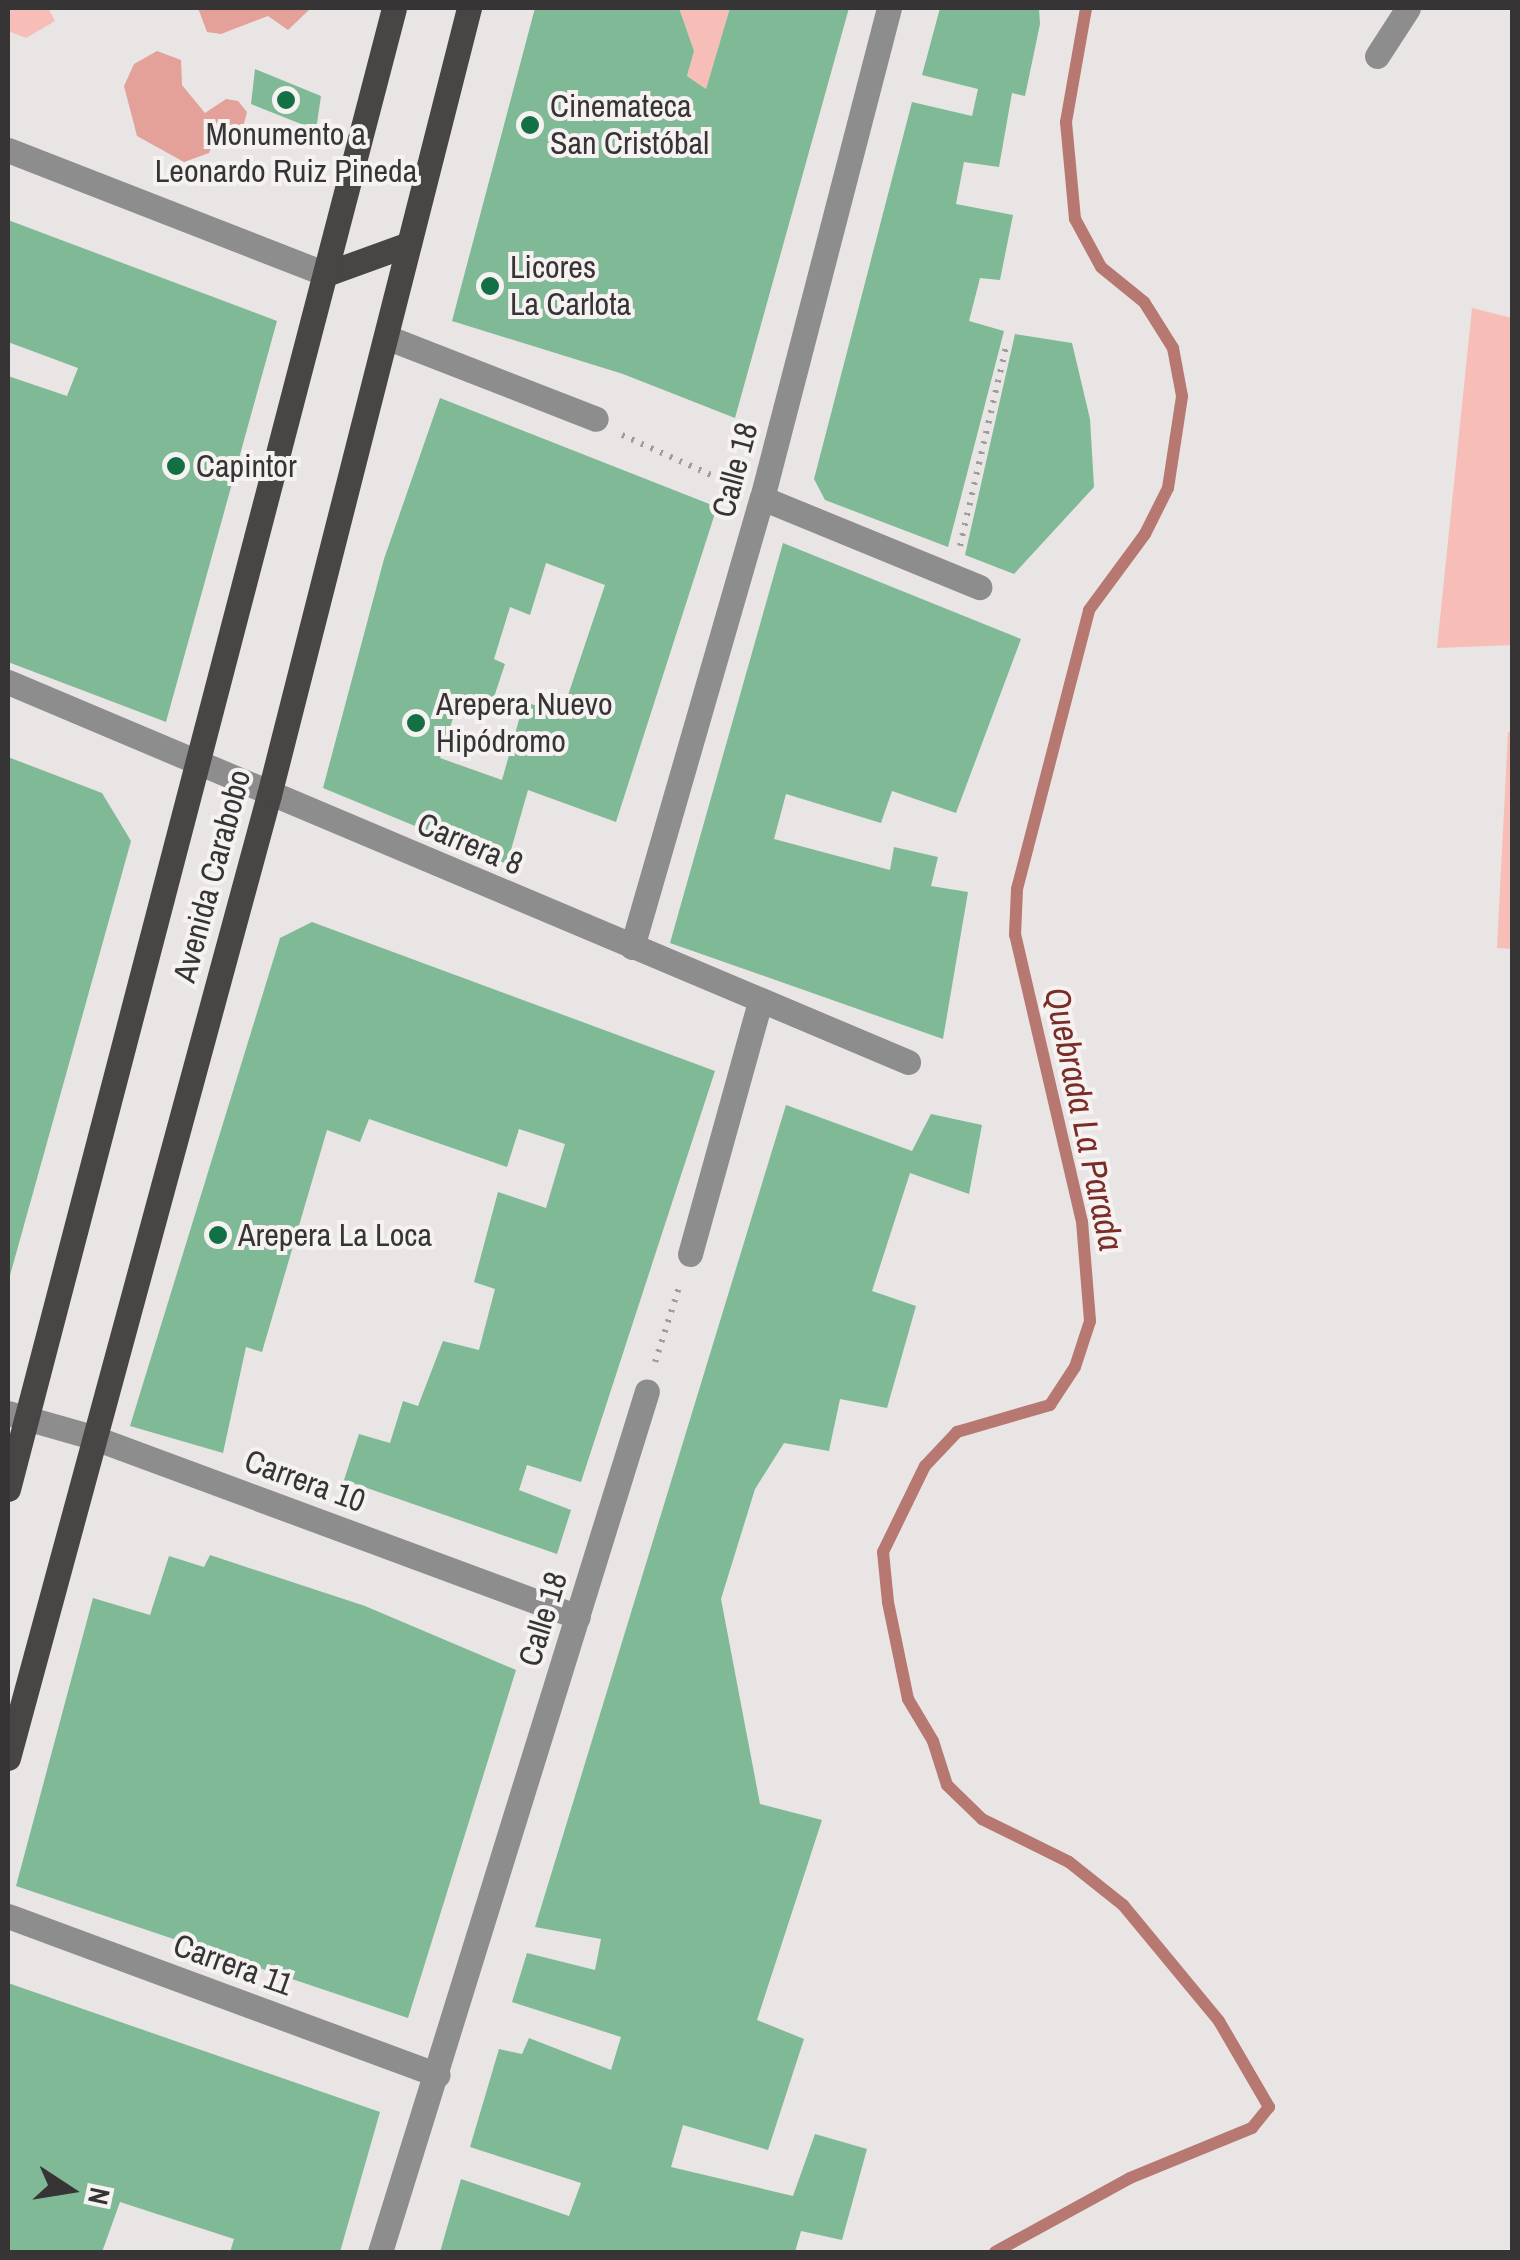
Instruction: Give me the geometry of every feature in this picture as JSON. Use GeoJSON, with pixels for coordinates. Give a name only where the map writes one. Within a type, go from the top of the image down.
{"type":"FeatureCollection","features":[{"type":"Feature","properties":{"kind":"main road","name":"Avenida Carabobo"},"geometry":{"type":"LineString","coordinates":[[8,1489],[17,1417],[197,760],[394,8]]}},
{"type":"Feature","properties":{"kind":"main road","name":"Avenida Carabobo"},"geometry":{"type":"LineString","coordinates":[[8,1758],[92,1436],[269,795],[469,8]]}},
{"type":"Feature","properties":{"kind":"main road"},"geometry":{"type":"LineString","coordinates":[[326,274],[409,244]]}},
{"type":"Feature","properties":{"kind":"street","name":"Calle 18"},"geometry":{"type":"LineString","coordinates":[[632,947],[762,498],[890,8]]}},
{"type":"Feature","properties":{"kind":"street"},"geometry":{"type":"LineString","coordinates":[[1377,56],[1408,8]]}},
{"type":"Feature","properties":{"kind":"street"},"geometry":{"type":"LineString","coordinates":[[8,150],[326,274]]}},
{"type":"Feature","properties":{"kind":"street"},"geometry":{"type":"LineString","coordinates":[[386,337],[596,419]]}},
{"type":"Feature","properties":{"kind":"street"},"geometry":{"type":"LineString","coordinates":[[762,498],[979,586]]}},
{"type":"Feature","properties":{"kind":"street","name":"Carrera 8"},"geometry":{"type":"LineString","coordinates":[[8,682],[908,1062]]}},
{"type":"Feature","properties":{"kind":"street"},"geometry":{"type":"LineString","coordinates":[[690,1254],[760,1001]]}},
{"type":"Feature","properties":{"kind":"street","name":"Calle 18"},"geometry":{"type":"LineString","coordinates":[[380,2252],[646,1391]]}},
{"type":"Feature","properties":{"kind":"street","name":"Carrera 10"},"geometry":{"type":"LineString","coordinates":[[17,1417],[92,1436],[578,1618]]}},
{"type":"Feature","properties":{"kind":"street","name":"Carrera 11"},"geometry":{"type":"LineString","coordinates":[[8,1916],[436,2075]]}},
{"type":"Feature","properties":{"kind":"path"},"geometry":{"type":"LineString","coordinates":[[948,574],[959,550],[1007,343]]}},
{"type":"Feature","properties":{"kind":"path"},"geometry":{"type":"LineString","coordinates":[[596,419],[762,498]]}},
{"type":"Feature","properties":{"kind":"path"},"geometry":{"type":"LineString","coordinates":[[646,1391],[690,1254]]}},
{"type":"Feature","properties":{"kind":"shaded area"},"geometry":{"type":"Polygon","coordinates":[[[8,8],[48,8],[55,21],[26,38],[8,31],[8,8]]]}},
{"type":"Feature","properties":{"kind":"shaded area"},"geometry":{"type":"Polygon","coordinates":[[[198,8],[311,8],[288,30],[268,16],[221,34],[207,32],[198,8]]]}},
{"type":"Feature","properties":{"kind":"shaded area"},"geometry":{"type":"Polygon","coordinates":[[[679,8],[730,8],[706,89],[687,76],[694,51],[679,8]]]}},
{"type":"Feature","properties":{"kind":"shaded area"},"geometry":{"type":"Polygon","coordinates":[[[157,51],[181,60],[182,85],[205,113],[226,99],[238,101],[247,112],[240,138],[214,140],[209,153],[184,162],[137,136],[124,86],[134,64],[157,51]]]}},
{"type":"Feature","properties":{"kind":"shaded area"},"geometry":{"type":"Polygon","coordinates":[[[1472,308],[1512,318],[1512,645],[1437,648],[1472,308]]]}},
{"type":"Feature","properties":{"kind":"shaded area"},"geometry":{"type":"Polygon","coordinates":[[[1508,732],[1512,732],[1512,949],[1497,948],[1508,732]]]}},
{"type":"Feature","properties":{"kind":"building"},"geometry":{"type":"Polygon","coordinates":[[[535,8],[679,8],[694,51],[687,76],[706,89],[730,8],[849,8],[735,418],[623,374],[452,321],[535,8]]]}},
{"type":"Feature","properties":{"kind":"building"},"geometry":{"type":"Polygon","coordinates":[[[940,8],[1039,8],[1040,24],[1025,96],[1012,93],[999,167],[964,162],[956,204],[1013,215],[1000,280],[980,278],[969,321],[1004,331],[948,547],[825,500],[814,479],[912,102],[972,116],[978,89],[922,75],[940,8]]]}},
{"type":"Feature","properties":{"kind":"building","name":"Monumento a Leonardo Ruiz Pineda"},"geometry":{"type":"Polygon","coordinates":[[[255,69],[321,96],[316,130],[251,104],[255,69]]]}},
{"type":"Feature","properties":{"kind":"building"},"geometry":{"type":"Polygon","coordinates":[[[8,220],[277,321],[166,722],[8,662],[8,376],[67,396],[78,368],[8,342],[8,220]]]}},
{"type":"Feature","properties":{"kind":"building"},"geometry":{"type":"Polygon","coordinates":[[[1015,334],[1072,343],[1090,419],[1094,487],[1014,574],[965,555],[1015,334]]]}},
{"type":"Feature","properties":{"kind":"building"},"geometry":{"type":"Polygon","coordinates":[[[440,398],[717,507],[616,822],[528,790],[507,864],[323,788],[384,559],[440,398]],[[546,563],[530,615],[510,607],[494,659],[505,664],[488,715],[458,703],[440,758],[502,780],[524,702],[562,713],[605,585],[546,563]]]}},
{"type":"Feature","properties":{"kind":"building"},"geometry":{"type":"Polygon","coordinates":[[[783,543],[1021,639],[956,813],[892,791],[881,823],[786,794],[774,839],[890,870],[894,847],[938,857],[931,886],[968,892],[943,1039],[670,943],[783,543]]]}},
{"type":"Feature","properties":{"kind":"building"},"geometry":{"type":"Polygon","coordinates":[[[8,757],[102,793],[131,841],[9,1279],[8,757]]]}},
{"type":"Feature","properties":{"kind":"building"},"geometry":{"type":"Polygon","coordinates":[[[312,922],[715,1071],[581,1482],[527,1465],[519,1490],[571,1510],[557,1554],[344,1480],[359,1434],[390,1443],[403,1401],[418,1406],[443,1341],[479,1350],[495,1289],[474,1282],[498,1192],[546,1208],[565,1144],[519,1129],[507,1167],[369,1119],[360,1142],[327,1130],[262,1352],[246,1347],[223,1453],[130,1426],[280,938],[312,922]]]}},
{"type":"Feature","properties":{"kind":"building"},"geometry":{"type":"Polygon","coordinates":[[[786,1105],[912,1151],[931,1114],[982,1125],[969,1194],[910,1173],[872,1291],[916,1306],[887,1408],[840,1399],[829,1451],[784,1443],[755,1489],[721,1599],[760,1804],[822,1820],[757,2020],[804,2039],[768,2150],[683,2125],[671,2167],[793,2196],[815,2134],[867,2149],[842,2240],[801,2231],[795,2252],[440,2252],[461,2179],[569,2216],[581,2183],[470,2147],[499,2049],[522,2054],[529,2038],[611,2070],[621,2037],[512,2002],[527,1953],[595,1970],[601,1939],[535,1927],[786,1105]]]}},
{"type":"Feature","properties":{"kind":"building"},"geometry":{"type":"Polygon","coordinates":[[[210,1555],[365,1606],[516,1670],[408,2018],[16,1886],[93,1598],[150,1615],[169,1556],[204,1567],[210,1555]]]}},
{"type":"Feature","properties":{"kind":"building"},"geometry":{"type":"Polygon","coordinates":[[[8,1983],[380,2112],[340,2252],[230,2252],[234,2239],[120,2202],[102,2252],[8,2252],[8,1983]]]}},
{"type":"Feature","properties":{"kind":"waterway","name":"Quebrada La Parada"},"geometry":{"type":"LineString","coordinates":[[995,2252],[1130,2178],[1252,2128],[1269,2107],[1219,2021],[1123,1905],[1069,1862],[982,1819],[947,1785],[933,1741],[908,1699],[888,1602],[883,1552],[925,1466],[957,1432],[1050,1405],[1075,1367],[1090,1321],[1082,1222],[1015,935],[1017,889],[1089,610],[1145,534],[1168,488],[1182,396],[1173,348],[1144,302],[1101,267],[1075,219],[1066,122],[1086,8]]}},
{"type":"Feature","properties":{"kind":"place","name":"Monumento a Leonardo Ruiz Pineda"},"geometry":{"type":"Point","coordinates":[286,100]}},
{"type":"Feature","properties":{"kind":"place","name":"Cinemateca San Cristóbal"},"geometry":{"type":"Point","coordinates":[530,125]}},
{"type":"Feature","properties":{"kind":"place","name":"Licores La Carlota"},"geometry":{"type":"Point","coordinates":[490,286]}},
{"type":"Feature","properties":{"kind":"place","name":"Capintor"},"geometry":{"type":"Point","coordinates":[176,466]}},
{"type":"Feature","properties":{"kind":"place","name":"Arepera Nuevo Hipódromo"},"geometry":{"type":"Point","coordinates":[416,723]}},
{"type":"Feature","properties":{"kind":"place","name":"Arepera La Loca"},"geometry":{"type":"Point","coordinates":[218,1235]}}]}
